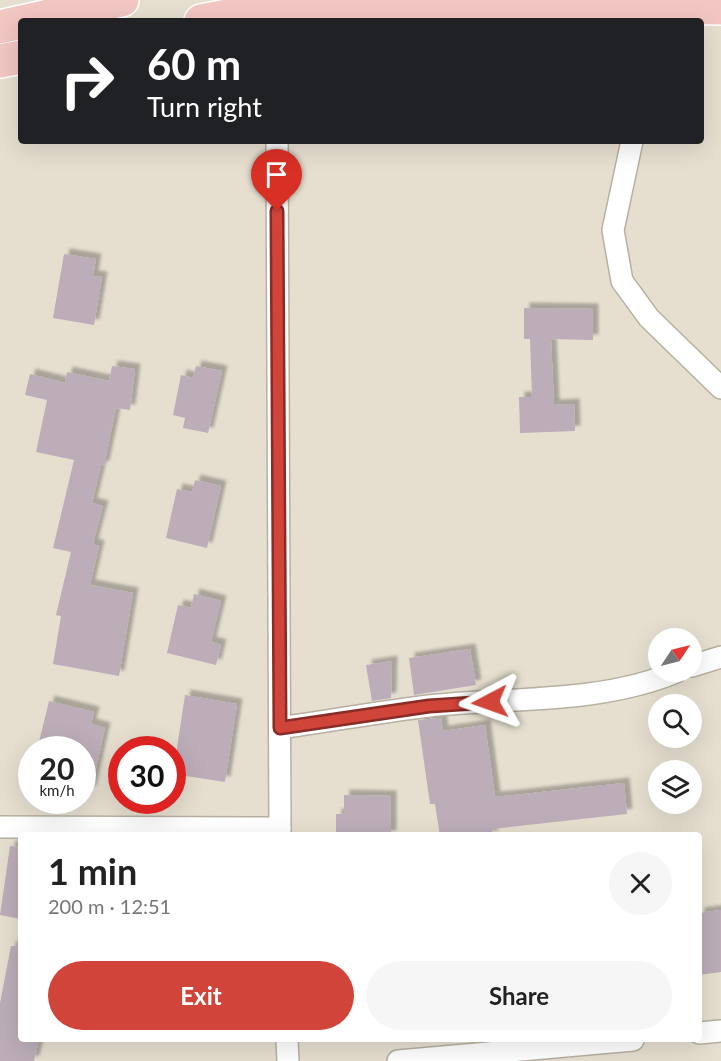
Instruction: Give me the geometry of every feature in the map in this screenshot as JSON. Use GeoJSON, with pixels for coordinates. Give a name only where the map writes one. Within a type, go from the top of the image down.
{"type":"FeatureCollection","features":[{"type":"Feature","properties":{"kind":"highway"},"geometry":{"type":"LineString","coordinates":[[40,18],[122,0]]}},
{"type":"Feature","properties":{"kind":"highway"},"geometry":{"type":"LineString","coordinates":[[218,18],[265,10],[423,2],[637,14],[721,8]]}},
{"type":"Feature","properties":{"kind":"highway"},"geometry":{"type":"LineString","coordinates":[[0,27],[18,23]]}},
{"type":"Feature","properties":{"kind":"highway"},"geometry":{"type":"LineString","coordinates":[[0,61],[18,58]]}},
{"type":"Feature","properties":{"kind":"street"},"geometry":{"type":"LineString","coordinates":[[0,827],[280,832],[277,144]]}},
{"type":"Feature","properties":{"kind":"street"},"geometry":{"type":"LineString","coordinates":[[631,144],[613,230],[622,281],[649,318],[721,388]]}},
{"type":"Feature","properties":{"kind":"street"},"geometry":{"type":"LineString","coordinates":[[702,663],[721,657]]}},
{"type":"Feature","properties":{"kind":"street"},"geometry":{"type":"LineString","coordinates":[[280,728],[429,706],[587,694],[653,682]]}},
{"type":"Feature","properties":{"kind":"street"},"geometry":{"type":"LineString","coordinates":[[702,1034],[721,1031]]}},
{"type":"Feature","properties":{"kind":"street"},"geometry":{"type":"LineString","coordinates":[[287,1042],[288,1061]]}},
{"type":"Feature","properties":{"kind":"street"},"geometry":{"type":"LineString","coordinates":[[398,1061],[611,1042]]}},
{"type":"Feature","properties":{"kind":"building"},"geometry":{"type":"Polygon","coordinates":[[[64,254],[96,259],[93,276],[102,277],[94,325],[53,318],[64,254]]]}},
{"type":"Feature","properties":{"kind":"building"},"geometry":{"type":"Polygon","coordinates":[[[524,308],[593,309],[593,340],[551,339],[554,405],[574,404],[575,431],[520,433],[519,397],[532,397],[530,339],[524,339],[524,308]]]}},
{"type":"Feature","properties":{"kind":"building"},"geometry":{"type":"Polygon","coordinates":[[[112,366],[135,369],[130,410],[116,408],[104,466],[101,466],[92,503],[103,506],[93,544],[99,546],[90,585],[133,593],[119,676],[53,664],[61,616],[56,615],[71,552],[53,548],[74,460],[36,452],[47,400],[25,395],[30,374],[65,383],[67,372],[109,381],[112,366]]]}},
{"type":"Feature","properties":{"kind":"building"},"geometry":{"type":"Polygon","coordinates":[[[196,366],[222,371],[208,433],[183,428],[185,418],[173,415],[181,375],[193,378],[196,366]]]}},
{"type":"Feature","properties":{"kind":"building"},"geometry":{"type":"Polygon","coordinates":[[[195,480],[221,486],[207,548],[166,538],[177,489],[192,492],[195,480]]]}},
{"type":"Feature","properties":{"kind":"building"},"geometry":{"type":"Polygon","coordinates":[[[194,594],[221,601],[211,642],[221,645],[216,665],[167,653],[178,605],[191,608],[194,594]]]}},
{"type":"Feature","properties":{"kind":"building"},"geometry":{"type":"Polygon","coordinates":[[[470,649],[476,685],[414,695],[409,658],[470,649]]]}},
{"type":"Feature","properties":{"kind":"building"},"geometry":{"type":"Polygon","coordinates":[[[392,661],[391,698],[372,701],[366,665],[392,661]]]}},
{"type":"Feature","properties":{"kind":"building"},"geometry":{"type":"Polygon","coordinates":[[[185,695],[237,704],[225,782],[186,776],[186,736],[179,736],[185,695]]]}},
{"type":"Feature","properties":{"kind":"building"},"geometry":{"type":"Polygon","coordinates":[[[49,701],[94,712],[91,724],[105,728],[96,768],[96,736],[40,736],[49,701]]]}},
{"type":"Feature","properties":{"kind":"building"},"geometry":{"type":"Polygon","coordinates":[[[441,718],[443,731],[485,725],[495,797],[624,783],[627,814],[492,829],[492,832],[439,832],[435,804],[430,804],[418,720],[441,718]]]}},
{"type":"Feature","properties":{"kind":"building"},"geometry":{"type":"Polygon","coordinates":[[[344,795],[391,796],[391,832],[336,832],[336,814],[344,814],[344,795]]]}},
{"type":"Feature","properties":{"kind":"building"},"geometry":{"type":"Polygon","coordinates":[[[10,846],[18,847],[18,918],[0,915],[10,846]]]}},
{"type":"Feature","properties":{"kind":"building"},"geometry":{"type":"Polygon","coordinates":[[[721,910],[721,972],[702,975],[702,913],[721,910]]]}},
{"type":"Feature","properties":{"kind":"building"},"geometry":{"type":"Polygon","coordinates":[[[11,946],[18,946],[18,1042],[39,1042],[34,1061],[0,1061],[0,1003],[11,946]]]}},
{"type":"Feature","properties":{"kind":"route"},"geometry":{"type":"LineString","coordinates":[[277,211],[280,728],[429,706],[490,702]]}}]}
